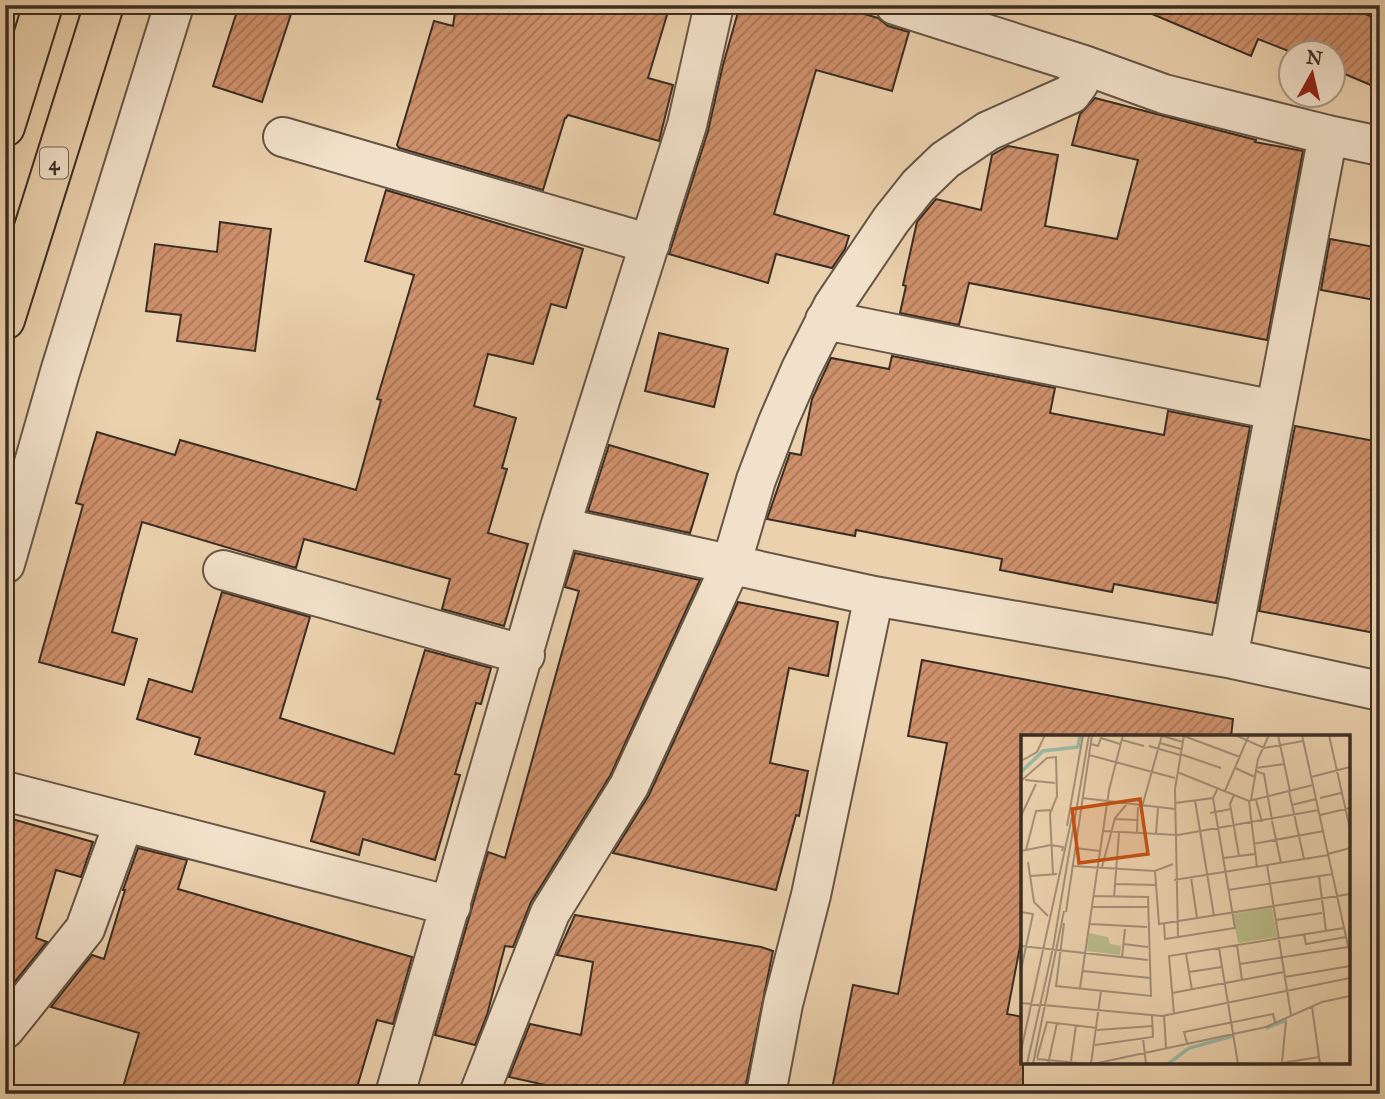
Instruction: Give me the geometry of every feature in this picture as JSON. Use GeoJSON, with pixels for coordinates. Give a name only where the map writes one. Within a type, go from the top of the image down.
{"type":"FeatureCollection","features":[{"type":"Feature","properties":{"kind":"highway"},"geometry":{"type":"LineString","coordinates":[[6,123],[43,5]]}},
{"type":"Feature","properties":{"kind":"highway","name":"4"},"geometry":{"type":"LineString","coordinates":[[5,320],[104,5]]}},
{"type":"Feature","properties":{"kind":"street"},"geometry":{"type":"LineString","coordinates":[[5,564],[60,372],[174,5]]}},
{"type":"Feature","properties":{"kind":"street"},"geometry":{"type":"LineString","coordinates":[[395,1094],[560,527],[687,125],[714,5]]}},
{"type":"Feature","properties":{"kind":"street"},"geometry":{"type":"LineString","coordinates":[[895,5],[1084,65],[1164,94],[1380,146]]}},
{"type":"Feature","properties":{"kind":"street"},"geometry":{"type":"LineString","coordinates":[[479,1094],[550,914],[629,786],[731,565],[760,468],[801,369],[825,320],[891,220],[918,186],[945,160],[989,131],[1071,94],[1079,83],[1084,65]]}},
{"type":"Feature","properties":{"kind":"street"},"geometry":{"type":"LineString","coordinates":[[1228,658],[1328,135]]}},
{"type":"Feature","properties":{"kind":"street"},"geometry":{"type":"LineString","coordinates":[[283,136],[650,244]]}},
{"type":"Feature","properties":{"kind":"street"},"geometry":{"type":"LineString","coordinates":[[825,320],[1275,410]]}},
{"type":"Feature","properties":{"kind":"street"},"geometry":{"type":"LineString","coordinates":[[560,527],[874,596],[1228,658],[1380,691]]}},
{"type":"Feature","properties":{"kind":"street"},"geometry":{"type":"LineString","coordinates":[[223,570],[525,654]]}},
{"type":"Feature","properties":{"kind":"street"},"geometry":{"type":"LineString","coordinates":[[766,1094],[783,1004],[811,895],[874,596]]}},
{"type":"Feature","properties":{"kind":"street"},"geometry":{"type":"LineString","coordinates":[[5,791],[451,906]]}},
{"type":"Feature","properties":{"kind":"street"},"geometry":{"type":"LineString","coordinates":[[5,1028],[85,929],[124,822]]}},
{"type":"Feature","properties":{"kind":"building"},"geometry":{"type":"Polygon","coordinates":[[[239,5],[294,5],[262,102],[213,86],[239,5]]]}},
{"type":"Feature","properties":{"kind":"building"},"geometry":{"type":"Polygon","coordinates":[[[456,5],[670,5],[648,78],[673,85],[659,141],[568,115],[543,190],[399,148],[397,145],[434,21],[453,26],[456,5]]]}},
{"type":"Feature","properties":{"kind":"building"},"geometry":{"type":"Polygon","coordinates":[[[740,5],[847,5],[847,9],[878,18],[888,26],[909,32],[892,91],[816,70],[774,214],[849,236],[845,249],[832,268],[776,254],[768,283],[669,254],[708,131],[740,5]]]}},
{"type":"Feature","properties":{"kind":"building"},"geometry":{"type":"Polygon","coordinates":[[[1131,5],[1343,5],[1380,20],[1380,89],[1346,75],[1346,38],[1276,38],[1276,46],[1258,39],[1251,56],[1131,5]]]}},
{"type":"Feature","properties":{"kind":"building"},"geometry":{"type":"Polygon","coordinates":[[[1095,98],[1256,140],[1255,142],[1303,151],[1267,340],[969,283],[959,325],[900,313],[906,286],[903,285],[917,222],[936,199],[981,210],[992,155],[1008,146],[1058,155],[1045,226],[1117,239],[1138,160],[1072,145],[1080,114],[1095,98]]]}},
{"type":"Feature","properties":{"kind":"building"},"geometry":{"type":"Polygon","coordinates":[[[386,190],[583,249],[566,308],[551,304],[533,364],[488,354],[474,406],[516,418],[502,468],[507,469],[488,533],[528,544],[504,626],[442,609],[450,579],[304,539],[296,568],[142,522],[112,632],[137,639],[124,685],[39,662],[83,505],[76,503],[97,432],[175,455],[180,440],[356,490],[381,400],[377,399],[414,275],[365,261],[386,190]]]}},
{"type":"Feature","properties":{"kind":"building"},"geometry":{"type":"Polygon","coordinates":[[[220,222],[271,229],[255,351],[177,341],[181,315],[146,311],[155,244],[217,252],[220,222]]]}},
{"type":"Feature","properties":{"kind":"building"},"geometry":{"type":"Polygon","coordinates":[[[1330,239],[1380,248],[1380,301],[1321,290],[1330,239]]]}},
{"type":"Feature","properties":{"kind":"building"},"geometry":{"type":"Polygon","coordinates":[[[659,333],[728,349],[714,407],[645,391],[659,333]]]}},
{"type":"Feature","properties":{"kind":"building"},"geometry":{"type":"Polygon","coordinates":[[[892,356],[1055,388],[1050,413],[1164,435],[1168,411],[1250,427],[1216,603],[1114,584],[1112,592],[1000,570],[1002,559],[856,530],[855,536],[767,519],[790,453],[801,455],[812,399],[831,358],[889,369],[892,356]]]}},
{"type":"Feature","properties":{"kind":"building"},"geometry":{"type":"Polygon","coordinates":[[[1295,426],[1380,442],[1380,634],[1259,611],[1295,426]]]}},
{"type":"Feature","properties":{"kind":"building"},"geometry":{"type":"Polygon","coordinates":[[[609,445],[708,474],[690,533],[588,511],[609,445]]]}},
{"type":"Feature","properties":{"kind":"building"},"geometry":{"type":"Polygon","coordinates":[[[575,553],[700,580],[610,776],[531,902],[513,947],[505,946],[487,1015],[475,1045],[435,1035],[488,852],[505,858],[579,591],[565,587],[575,553]]]}},
{"type":"Feature","properties":{"kind":"building"},"geometry":{"type":"Polygon","coordinates":[[[222,592],[310,617],[280,718],[394,754],[425,650],[491,668],[481,704],[476,703],[455,774],[460,775],[435,860],[363,839],[359,855],[311,841],[325,792],[195,754],[200,738],[137,719],[149,679],[192,692],[222,592]]]}},
{"type":"Feature","properties":{"kind":"building"},"geometry":{"type":"Polygon","coordinates":[[[738,602],[838,622],[828,676],[789,668],[770,763],[808,771],[799,816],[796,815],[776,890],[613,853],[649,795],[738,602]]]}},
{"type":"Feature","properties":{"kind":"building"},"geometry":{"type":"Polygon","coordinates":[[[922,660],[1233,719],[1231,735],[1021,735],[1021,941],[1007,1014],[1021,1017],[1023,1094],[831,1094],[853,985],[898,994],[947,743],[908,736],[922,660]]]}},
{"type":"Feature","properties":{"kind":"building"},"geometry":{"type":"Polygon","coordinates":[[[5,817],[93,842],[81,877],[56,870],[36,938],[47,942],[5,994],[5,817]]]}},
{"type":"Feature","properties":{"kind":"building"},"geometry":{"type":"Polygon","coordinates":[[[138,848],[187,860],[178,889],[412,957],[393,1024],[377,1020],[355,1094],[121,1094],[139,1033],[51,1007],[92,955],[104,959],[138,848]]]}},
{"type":"Feature","properties":{"kind":"building"},"geometry":{"type":"Polygon","coordinates":[[[575,915],[773,951],[744,1094],[586,1094],[509,1077],[530,1024],[581,1035],[593,962],[557,955],[575,915]]]}}]}
